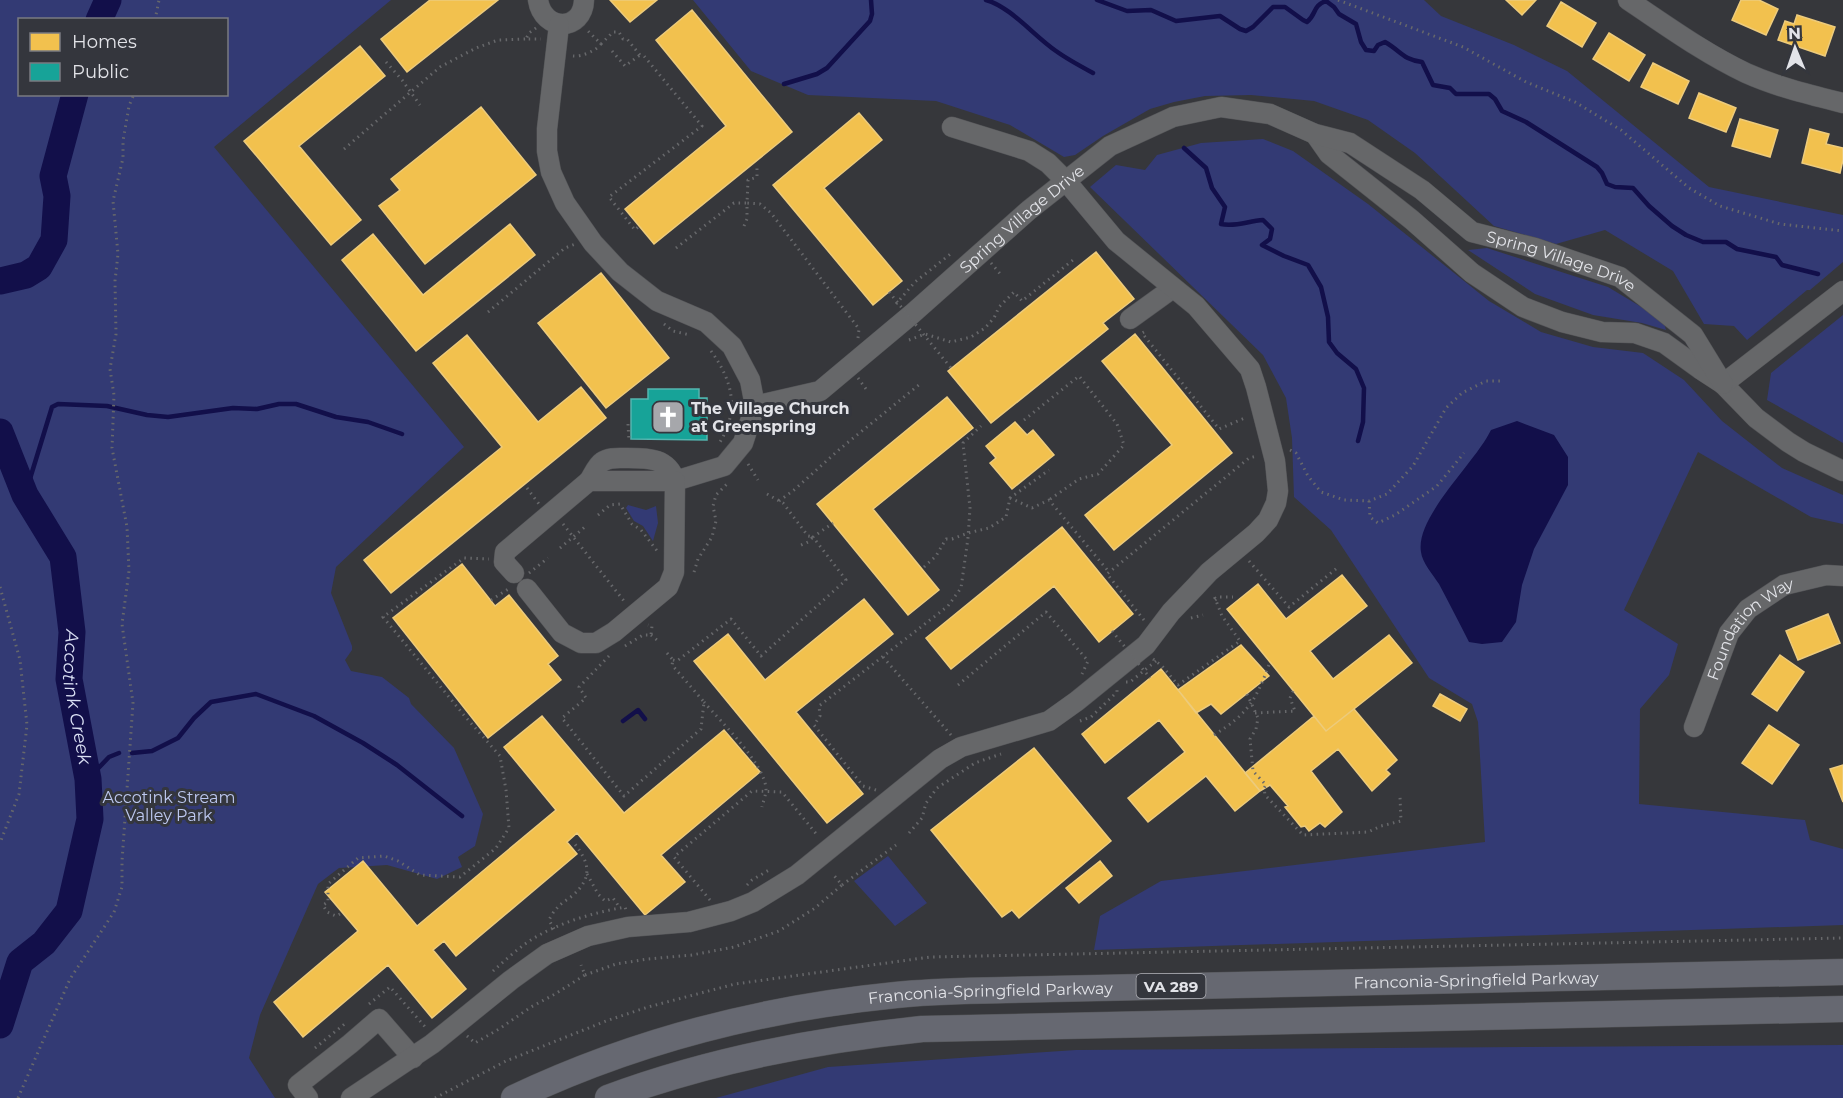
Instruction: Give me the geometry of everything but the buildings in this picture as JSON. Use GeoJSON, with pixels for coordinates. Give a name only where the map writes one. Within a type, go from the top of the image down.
{"type":"FeatureCollection","features":[{"type":"Feature","properties":{"kind":"main road","name":"Franconia-Springfield Parkway"},"geometry":{"type":"LineString","coordinates":[[514,1098],[654,1043],[788,1010],[895,995],[1006,990],[1843,972]]}},
{"type":"Feature","properties":{"kind":"main road","name":"Franconia-Springfield Parkway"},"geometry":{"type":"LineString","coordinates":[[608,1098],[681,1073],[762,1053],[868,1035],[922,1029],[1843,1009]]}},
{"type":"Feature","properties":{"kind":"street"},"geometry":{"type":"LineString","coordinates":[[538,0],[540,12],[554,32],[547,151],[551,172],[565,203],[593,243],[620,272],[657,301],[706,322],[732,346],[750,380],[755,406],[743,443],[724,466],[675,481]]}},
{"type":"Feature","properties":{"kind":"street"},"geometry":{"type":"LineString","coordinates":[[554,32],[578,17],[584,8],[584,0]]}},
{"type":"Feature","properties":{"kind":"street"},"geometry":{"type":"LineString","coordinates":[[1628,0],[1696,46],[1747,73],[1799,92],[1843,103]]}},
{"type":"Feature","properties":{"kind":"street","name":"Spring Village Drive"},"geometry":{"type":"LineString","coordinates":[[755,406],[820,391],[918,309],[1029,210],[1110,147],[1173,117],[1221,108],[1270,114],[1315,134],[1350,142],[1422,190],[1472,232],[1535,248],[1620,277],[1693,335],[1722,384]]}},
{"type":"Feature","properties":{"kind":"street"},"geometry":{"type":"LineString","coordinates":[[351,1098],[413,1058],[547,954],[588,936],[628,927],[689,922],[731,911],[753,902],[797,875],[940,759],[961,747],[1049,721],[1146,645],[1171,612],[1209,572],[1256,533],[1268,520],[1278,491],[1275,461],[1250,369],[1196,306],[1116,241],[1048,163],[1029,151],[952,127]]}},
{"type":"Feature","properties":{"kind":"street","name":"Spring Village Drive"},"geometry":{"type":"LineString","coordinates":[[1315,134],[1329,154],[1412,220],[1472,273],[1523,307],[1562,322],[1602,332],[1635,333],[1664,343],[1722,384],[1756,418],[1788,442],[1843,471]]}},
{"type":"Feature","properties":{"kind":"street"},"geometry":{"type":"LineString","coordinates":[[1437,242],[1457,219]]}},
{"type":"Feature","properties":{"kind":"street"},"geometry":{"type":"LineString","coordinates":[[1130,319],[1173,288]]}},
{"type":"Feature","properties":{"kind":"street"},"geometry":{"type":"LineString","coordinates":[[1722,384],[1843,291]]}},
{"type":"Feature","properties":{"kind":"street"},"geometry":{"type":"LineString","coordinates":[[514,573],[504,562],[505,552],[589,481],[602,462],[611,458],[644,458],[661,462],[672,472],[675,481],[674,572],[668,587],[614,632],[596,643],[581,643],[562,633],[527,589]]}},
{"type":"Feature","properties":{"kind":"street","name":"Foundation Way"},"geometry":{"type":"LineString","coordinates":[[1694,727],[1730,633],[1748,609],[1784,585],[1826,575],[1843,576]]}},
{"type":"Feature","properties":{"kind":"street"},"geometry":{"type":"LineString","coordinates":[[308,1098],[298,1085],[379,1019],[413,1058]]}},
{"type":"Feature","properties":{"kind":"path"},"geometry":{"type":"LineString","coordinates":[[155,18],[159,0]]}},
{"type":"Feature","properties":{"kind":"path"},"geometry":{"type":"LineString","coordinates":[[1338,0],[1463,47],[1526,82],[1575,102],[1621,130],[1689,188],[1720,206],[1780,224],[1843,231]]}},
{"type":"Feature","properties":{"kind":"path"},"geometry":{"type":"LineString","coordinates":[[526,39],[536,28],[536,20]]}},
{"type":"Feature","properties":{"kind":"path"},"geometry":{"type":"LineString","coordinates":[[584,27],[601,44]]}},
{"type":"Feature","properties":{"kind":"path"},"geometry":{"type":"LineString","coordinates":[[344,149],[440,67],[498,40],[526,39],[554,32]]}},
{"type":"Feature","properties":{"kind":"path"},"geometry":{"type":"LineString","coordinates":[[568,55],[577,57],[598,48],[614,33],[619,32],[640,55],[645,56],[702,126],[609,197],[635,230],[639,226]]}},
{"type":"Feature","properties":{"kind":"path"},"geometry":{"type":"LineString","coordinates":[[612,51],[624,66],[640,55]]}},
{"type":"Feature","properties":{"kind":"path"},"geometry":{"type":"LineString","coordinates":[[386,62],[420,105]]}},
{"type":"Feature","properties":{"kind":"path"},"geometry":{"type":"LineString","coordinates":[[18,1098],[70,979],[114,912],[122,887],[133,703],[122,624],[129,571],[127,527],[112,448],[114,395],[110,369],[116,334],[115,281],[118,254],[113,201],[123,158],[123,141],[129,106],[133,96]]}},
{"type":"Feature","properties":{"kind":"path"},"geometry":{"type":"LineString","coordinates":[[744,226],[747,219],[748,180],[757,177],[757,167]]}},
{"type":"Feature","properties":{"kind":"path"},"geometry":{"type":"LineString","coordinates":[[676,248],[734,203],[760,204],[771,213],[859,329],[858,339]]}},
{"type":"Feature","properties":{"kind":"path"},"geometry":{"type":"LineString","coordinates":[[488,312],[565,248],[577,243]]}},
{"type":"Feature","properties":{"kind":"path"},"geometry":{"type":"LineString","coordinates":[[988,259],[1002,276]]}},
{"type":"Feature","properties":{"kind":"path"},"geometry":{"type":"LineString","coordinates":[[907,341],[924,334],[951,342],[971,337],[985,328],[994,318],[999,307],[1014,292],[1022,301],[1073,260]]}},
{"type":"Feature","properties":{"kind":"path"},"geometry":{"type":"LineString","coordinates":[[889,292],[951,368]]}},
{"type":"Feature","properties":{"kind":"path"},"geometry":{"type":"LineString","coordinates":[[1150,326],[1142,333],[1219,429],[1246,417],[1253,419]]}},
{"type":"Feature","properties":{"kind":"path"},"geometry":{"type":"LineString","coordinates":[[711,351],[722,366],[728,381],[732,413]]}},
{"type":"Feature","properties":{"kind":"path"},"geometry":{"type":"LineString","coordinates":[[1010,498],[1032,508],[1049,500],[1079,479],[1098,474],[1124,445],[1118,424],[1079,376],[1024,420]]}},
{"type":"Feature","properties":{"kind":"path"},"geometry":{"type":"LineString","coordinates":[[1283,447],[1296,453],[1308,476],[1321,492],[1344,500],[1369,501],[1387,494],[1413,466],[1446,408],[1462,393],[1486,381],[1504,381]]}},
{"type":"Feature","properties":{"kind":"path"},"geometry":{"type":"LineString","coordinates":[[779,501],[920,384]]}},
{"type":"Feature","properties":{"kind":"path"},"geometry":{"type":"LineString","coordinates":[[627,424],[628,441],[634,441]]}},
{"type":"Feature","properties":{"kind":"path"},"geometry":{"type":"LineString","coordinates":[[880,794],[876,790],[863,786],[814,725],[820,716],[819,705],[948,606],[961,588],[970,508],[963,443],[981,426]]}},
{"type":"Feature","properties":{"kind":"path"},"geometry":{"type":"LineString","coordinates":[[1109,572],[1249,459],[1265,453]]}},
{"type":"Feature","properties":{"kind":"path"},"geometry":{"type":"LineString","coordinates":[[1369,501],[1370,517],[1378,523],[1395,515],[1437,486],[1464,453]]}},
{"type":"Feature","properties":{"kind":"path"},"geometry":{"type":"LineString","coordinates":[[748,464],[758,480]]}},
{"type":"Feature","properties":{"kind":"path"},"geometry":{"type":"LineString","coordinates":[[924,567],[936,556],[946,539],[989,528],[1006,517],[1010,498],[1049,470]]}},
{"type":"Feature","properties":{"kind":"path"},"geometry":{"type":"LineString","coordinates":[[694,572],[698,559],[712,537],[716,521],[713,506],[716,495],[728,483]]}},
{"type":"Feature","properties":{"kind":"path"},"geometry":{"type":"LineString","coordinates":[[527,488],[543,510]]}},
{"type":"Feature","properties":{"kind":"path"},"geometry":{"type":"LineString","coordinates":[[666,653],[677,661],[731,619],[761,656],[846,580],[783,503],[767,494]]}},
{"type":"Feature","properties":{"kind":"path"},"geometry":{"type":"LineString","coordinates":[[1049,500],[1109,572],[1107,574],[1148,624]]}},
{"type":"Feature","properties":{"kind":"path"},"geometry":{"type":"LineString","coordinates":[[598,515],[610,505],[620,504],[632,524],[641,530],[658,552],[660,559]]}},
{"type":"Feature","properties":{"kind":"path"},"geometry":{"type":"LineString","coordinates":[[560,520],[626,602]]}},
{"type":"Feature","properties":{"kind":"path"},"geometry":{"type":"LineString","coordinates":[[798,546],[808,542],[832,523]]}},
{"type":"Feature","properties":{"kind":"path"},"geometry":{"type":"LineString","coordinates":[[560,548],[586,526]]}},
{"type":"Feature","properties":{"kind":"path"},"geometry":{"type":"LineString","coordinates":[[340,914],[336,916],[327,912],[323,905],[328,902],[328,884],[358,858],[384,856],[398,861],[420,875],[460,877],[496,848],[509,828],[500,756],[383,617],[464,558],[500,559]]}},
{"type":"Feature","properties":{"kind":"path"},"geometry":{"type":"LineString","coordinates":[[1245,559],[1251,562],[1289,607],[1337,568]]}},
{"type":"Feature","properties":{"kind":"path"},"geometry":{"type":"LineString","coordinates":[[0,587],[20,660],[27,725],[19,794],[0,843]]}},
{"type":"Feature","properties":{"kind":"path"},"geometry":{"type":"LineString","coordinates":[[1151,657],[1178,685],[1240,641],[1222,615],[1215,600],[1219,597],[1233,597]]}},
{"type":"Feature","properties":{"kind":"path"},"geometry":{"type":"LineString","coordinates":[[958,685],[1046,612],[1088,662],[1080,679]]}},
{"type":"Feature","properties":{"kind":"path"},"geometry":{"type":"LineString","coordinates":[[651,635],[652,627]]}},
{"type":"Feature","properties":{"kind":"path"},"geometry":{"type":"LineString","coordinates":[[1112,631],[1150,678]]}},
{"type":"Feature","properties":{"kind":"path"},"geometry":{"type":"LineString","coordinates":[[625,646],[643,635],[651,635],[657,640]]}},
{"type":"Feature","properties":{"kind":"path"},"geometry":{"type":"LineString","coordinates":[[616,652],[607,658],[579,687],[586,698],[562,718],[624,796],[701,729],[704,702]]}},
{"type":"Feature","properties":{"kind":"path"},"geometry":{"type":"LineString","coordinates":[[883,657],[954,739]]}},
{"type":"Feature","properties":{"kind":"path"},"geometry":{"type":"LineString","coordinates":[[673,660],[672,665],[757,765],[764,777],[766,791],[762,807]]}},
{"type":"Feature","properties":{"kind":"path"},"geometry":{"type":"LineString","coordinates":[[1215,735],[1252,705],[1262,686],[1270,662]]}},
{"type":"Feature","properties":{"kind":"path"},"geometry":{"type":"LineString","coordinates":[[1255,712],[1295,711],[1290,698],[1293,691]]}},
{"type":"Feature","properties":{"kind":"path"},"geometry":{"type":"LineString","coordinates":[[1247,694],[1258,718],[1256,729],[1250,739],[1253,771],[1266,785],[1265,795],[1303,835],[1368,831],[1397,823],[1401,821],[1400,796]]}},
{"type":"Feature","properties":{"kind":"path"},"geometry":{"type":"LineString","coordinates":[[909,833],[922,818],[926,803],[937,788],[975,763],[1007,752]]}},
{"type":"Feature","properties":{"kind":"path"},"geometry":{"type":"LineString","coordinates":[[711,901],[674,856],[752,791],[782,792],[819,838],[813,843]]}},
{"type":"Feature","properties":{"kind":"path"},"geometry":{"type":"LineString","coordinates":[[489,974],[526,943],[554,929],[549,920],[557,907],[582,885],[587,874],[587,862],[574,843]]}},
{"type":"Feature","properties":{"kind":"path"},"geometry":{"type":"LineString","coordinates":[[464,1033],[475,1043],[585,975],[616,964],[692,955],[734,947],[779,931],[815,908],[896,845]]}},
{"type":"Feature","properties":{"kind":"path"},"geometry":{"type":"LineString","coordinates":[[832,873],[842,885]]}},
{"type":"Feature","properties":{"kind":"path"},"geometry":{"type":"LineString","coordinates":[[587,874],[605,902],[613,898],[620,908]]}},
{"type":"Feature","properties":{"kind":"path"},"geometry":{"type":"LineString","coordinates":[[581,965],[585,975]]}},
{"type":"Feature","properties":{"kind":"path"},"geometry":{"type":"LineString","coordinates":[[364,1008],[390,987],[430,1033]]}},
{"type":"Feature","properties":{"kind":"path"},"geometry":{"type":"LineString","coordinates":[[311,1051],[355,1015]]}},
{"type":"Feature","properties":{"kind":"path"},"geometry":{"type":"LineString","coordinates":[[333,1024],[338,1029]]}},
{"type":"Feature","properties":{"kind":"green space","name":"Accotink Stream Valley Park"},"geometry":{"type":"Polygon","coordinates":[[[0,0],[391,0],[214,147],[464,447],[336,567],[331,593],[352,646],[345,660],[351,671],[382,677],[409,698],[411,704],[454,748],[483,814],[475,846],[458,857],[462,867],[437,879],[387,865],[339,868],[318,884],[260,1015],[249,1058],[275,1098],[0,1098],[0,461],[36,505],[0,457],[0,0]]]}},
{"type":"Feature","properties":{"kind":"green space"},"geometry":{"type":"Polygon","coordinates":[[[693,0],[1424,0],[1441,16],[1514,45],[1567,71],[1709,187],[1843,215],[1843,262],[1747,340],[1734,326],[1704,324],[1673,271],[1605,230],[1556,244],[1494,226],[1415,153],[1368,120],[1314,101],[1251,95],[1205,96],[1174,102],[1150,109],[1075,155],[1064,157],[1010,125],[936,101],[808,95],[751,71],[693,0]]]}},
{"type":"Feature","properties":{"kind":"green space"},"geometry":{"type":"Polygon","coordinates":[[[1263,139],[1293,151],[1368,204],[1489,301],[1541,332],[1593,347],[1643,353],[1684,380],[1722,421],[1782,468],[1843,495],[1843,524],[1811,517],[1698,452],[1624,610],[1678,644],[1669,675],[1640,709],[1639,804],[1805,820],[1810,840],[1843,849],[1843,925],[1094,950],[1100,916],[1161,881],[1485,842],[1478,722],[1472,704],[1429,678],[1331,530],[1294,497],[1292,438],[1286,398],[1263,355],[1090,187],[1116,165],[1145,170],[1157,155],[1201,143],[1263,139]]]}},
{"type":"Feature","properties":{"kind":"green space"},"geometry":{"type":"Polygon","coordinates":[[[1487,248],[1608,287],[1663,320],[1666,330],[1642,323],[1593,315],[1535,294],[1468,250],[1487,248]]]}},
{"type":"Feature","properties":{"kind":"green space"},"geometry":{"type":"Polygon","coordinates":[[[1843,315],[1843,443],[1767,400],[1771,373],[1843,315]]]}},
{"type":"Feature","properties":{"kind":"green space"},"geometry":{"type":"Polygon","coordinates":[[[628,505],[646,510],[656,506],[658,523],[653,541],[643,526],[634,521],[626,508],[628,505]]]}},
{"type":"Feature","properties":{"kind":"green space"},"geometry":{"type":"Polygon","coordinates":[[[888,856],[927,903],[895,926],[854,881],[888,856]]]}},
{"type":"Feature","properties":{"kind":"green space"},"geometry":{"type":"Polygon","coordinates":[[[1843,1045],[1843,1098],[716,1098],[828,1067],[1076,1050],[1843,1045]]]}},
{"type":"Feature","properties":{"kind":"shaded area"},"geometry":{"type":"Polygon","coordinates":[[[1517,421],[1554,435],[1568,457],[1568,485],[1534,549],[1522,585],[1516,622],[1502,642],[1482,644],[1469,642],[1439,584],[1423,560],[1422,538],[1436,507],[1491,430],[1517,421]]]}},
{"type":"Feature","properties":{"kind":"waterway","name":"Accotink Creek"},"geometry":{"type":"LineString","coordinates":[[100,18],[108,0]]}},
{"type":"Feature","properties":{"kind":"waterway"},"geometry":{"type":"LineString","coordinates":[[784,84],[817,74],[827,68],[870,21],[871,0]]}},
{"type":"Feature","properties":{"kind":"waterway"},"geometry":{"type":"LineString","coordinates":[[986,0],[1013,15],[1056,51],[1093,73]]}},
{"type":"Feature","properties":{"kind":"waterway"},"geometry":{"type":"LineString","coordinates":[[1097,0],[1127,11],[1151,10],[1176,21],[1220,16],[1246,31],[1273,7],[1285,7],[1307,22],[1316,8],[1326,1],[1339,14],[1356,24],[1366,50],[1374,51],[1378,45],[1385,42],[1406,57],[1422,62],[1433,85],[1450,88],[1456,94],[1489,94],[1502,111],[1526,122],[1597,167],[1607,184],[1633,188],[1649,206],[1686,235],[1703,242],[1726,242],[1737,249],[1776,257],[1782,265],[1818,274]]}},
{"type":"Feature","properties":{"kind":"waterway","name":"Accotink Creek"},"geometry":{"type":"LineString","coordinates":[[0,281],[26,275],[39,267],[54,240],[57,196],[53,176],[74,96]]}},
{"type":"Feature","properties":{"kind":"waterway"},"geometry":{"type":"LineString","coordinates":[[1184,148],[1206,168],[1212,188],[1225,207],[1221,224],[1263,220],[1272,229],[1270,239],[1262,245],[1308,265],[1321,287],[1328,317],[1329,342],[1337,353],[1356,369],[1364,388],[1363,422],[1358,441]]}},
{"type":"Feature","properties":{"kind":"waterway"},"geometry":{"type":"LineString","coordinates":[[25,495],[52,407],[58,404],[107,406],[168,417],[233,408],[257,409],[279,404],[296,404],[336,417],[368,422],[402,434]]}},
{"type":"Feature","properties":{"kind":"waterway","name":"Accotink Creek"},"geometry":{"type":"LineString","coordinates":[[0,432],[25,495],[63,557],[72,632],[69,679],[88,779],[90,819],[69,911],[44,943],[20,962],[0,1025]]}},
{"type":"Feature","properties":{"kind":"waterway"},"geometry":{"type":"LineString","coordinates":[[132,753],[152,751],[178,738],[211,702],[256,694],[314,716],[363,743],[397,765],[462,816]]}},
{"type":"Feature","properties":{"kind":"waterway"},"geometry":{"type":"LineString","coordinates":[[623,721],[638,710],[645,719]]}},
{"type":"Feature","properties":{"kind":"waterway"},"geometry":{"type":"LineString","coordinates":[[88,779],[109,757],[119,753]]}},
{"type":"Feature","properties":{"kind":"place","name":"The Village Church at Greenspring"},"geometry":{"type":"Point","coordinates":[668,417]}}]}
